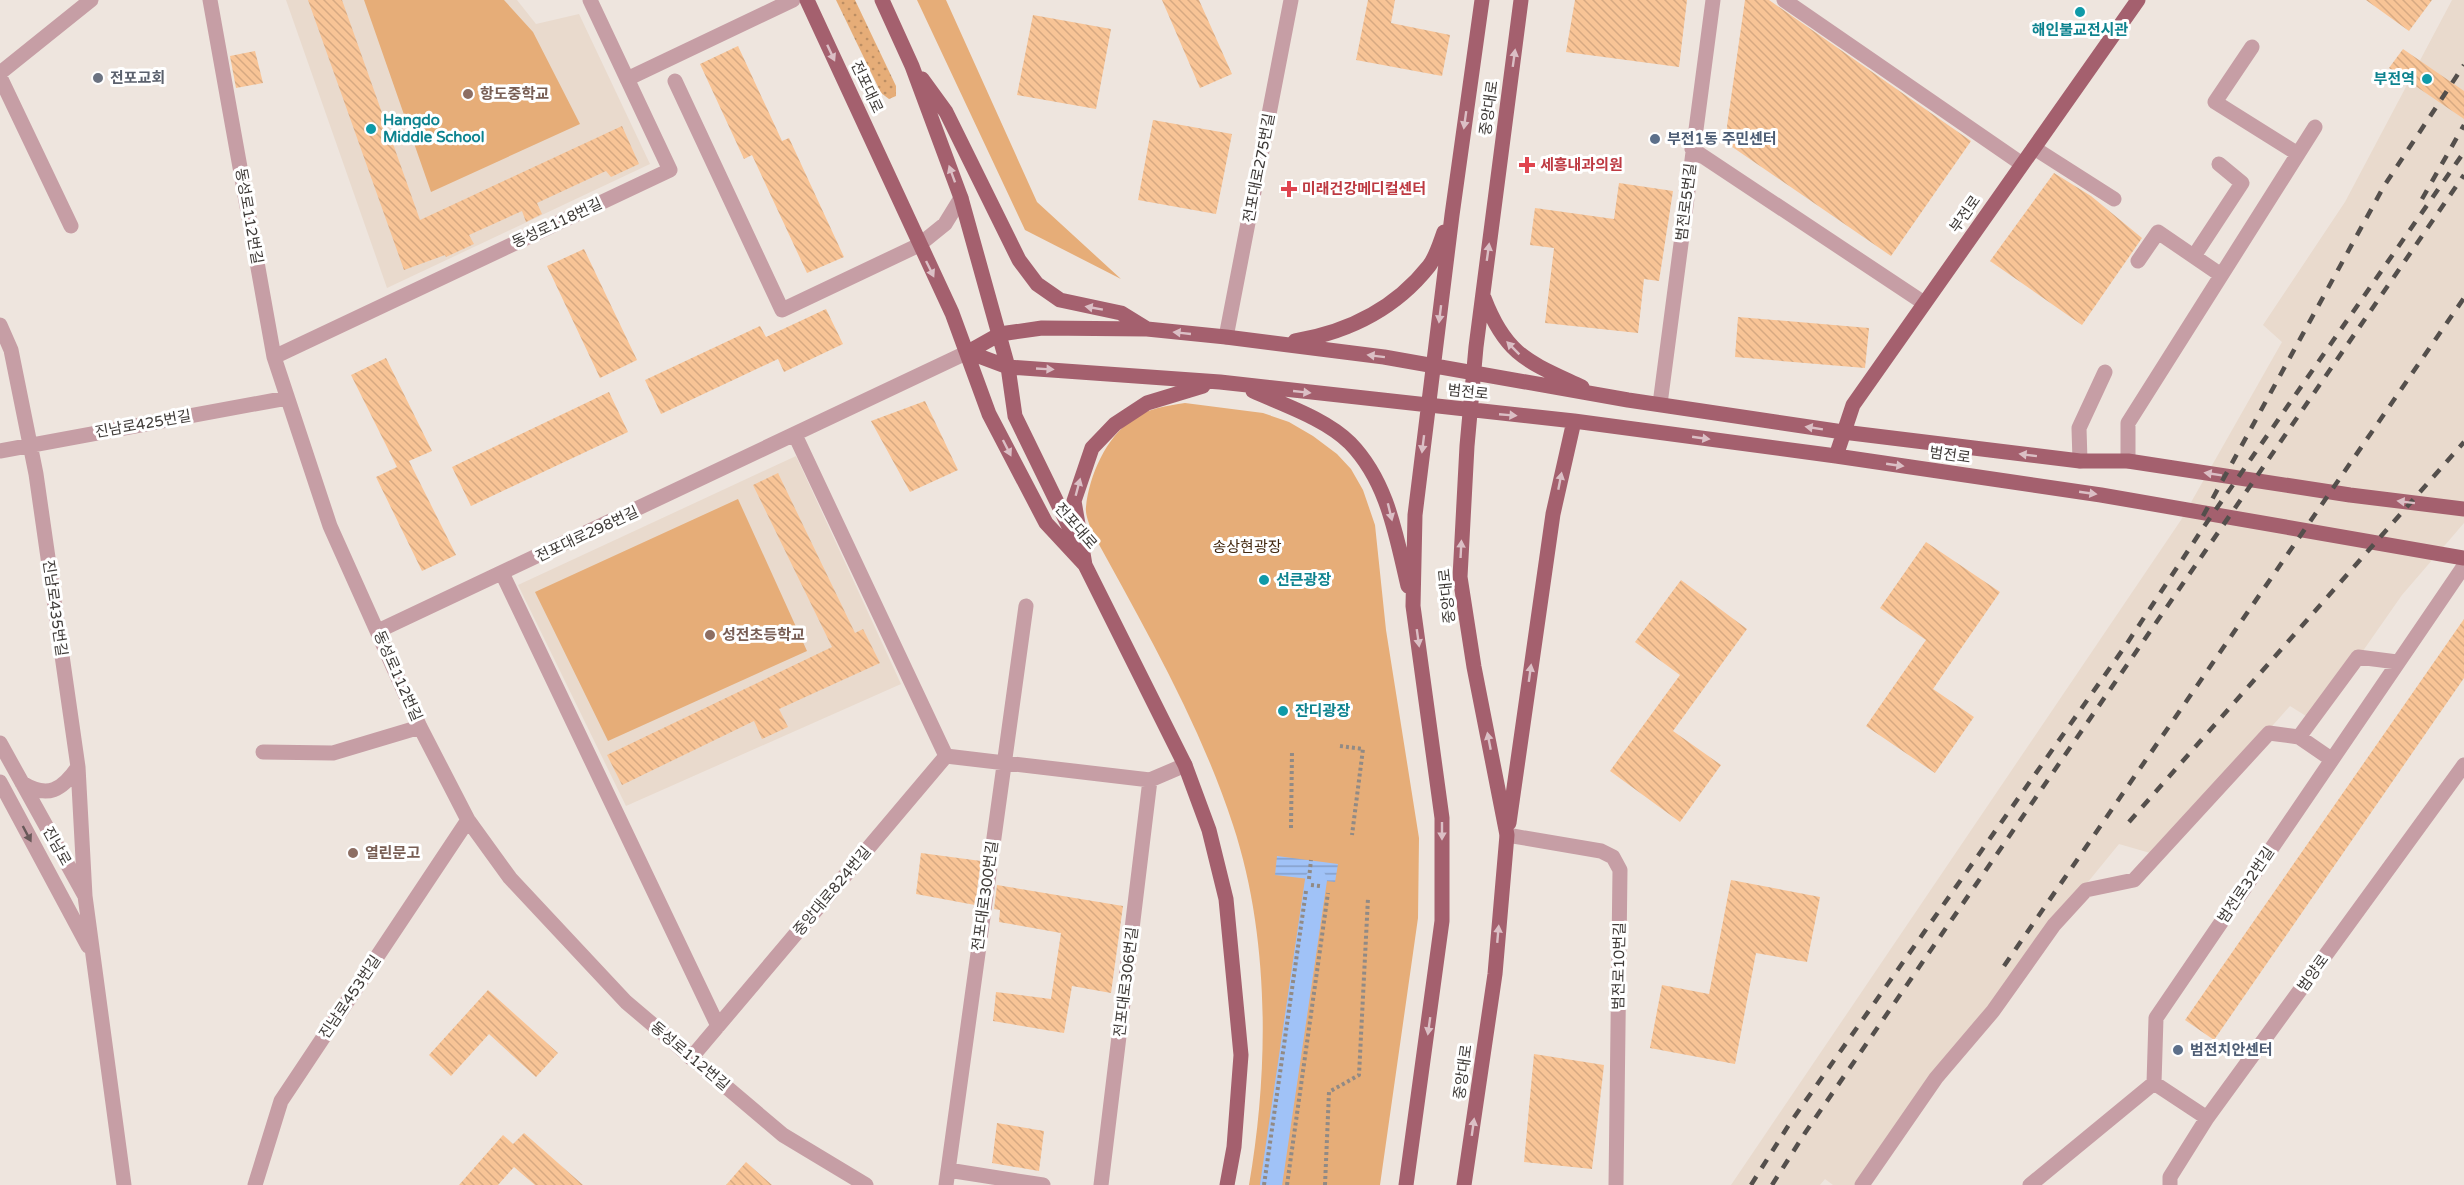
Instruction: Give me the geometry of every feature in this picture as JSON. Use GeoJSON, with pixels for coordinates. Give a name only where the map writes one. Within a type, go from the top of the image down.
{"type":"FeatureCollection","features":[{"type":"Feature","properties":{"kind":"main road","name":"전포대로"},"geometry":{"type":"LineString","coordinates":[[807,0],[968,352],[989,414],[1046,524],[1085,565]]}},
{"type":"Feature","properties":{"kind":"main road","name":"전포대로"},"geometry":{"type":"LineString","coordinates":[[882,0],[912,66],[961,198],[1000,334],[1008,367],[1015,416],[1066,518],[1085,565]]}},
{"type":"Feature","properties":{"kind":"main road","name":"중앙대로"},"geometry":{"type":"LineString","coordinates":[[1406,1185],[1442,921],[1442,818],[1413,606],[1415,514],[1452,215],[1482,0]]}},
{"type":"Feature","properties":{"kind":"main road","name":"중앙대로"},"geometry":{"type":"LineString","coordinates":[[1464,1185],[1495,974],[1507,835],[1460,577],[1470,411],[1482,294],[1521,0]]}},
{"type":"Feature","properties":{"kind":"main road","name":"부전로"},"geometry":{"type":"LineString","coordinates":[[1836,456],[1853,405],[2138,0]]}},
{"type":"Feature","properties":{"kind":"main road"},"geometry":{"type":"LineString","coordinates":[[912,66],[946,112],[1019,260],[1038,284],[1060,300],[1121,312],[1147,329]]}},
{"type":"Feature","properties":{"kind":"main road"},"geometry":{"type":"LineString","coordinates":[[1279,345],[1350,328],[1401,294],[1430,264],[1452,215]]}},
{"type":"Feature","properties":{"kind":"main road"},"geometry":{"type":"LineString","coordinates":[[1482,294],[1491,317],[1508,342],[1529,363],[1601,395]]}},
{"type":"Feature","properties":{"kind":"main road"},"geometry":{"type":"LineString","coordinates":[[968,352],[1000,334],[1042,328],[1147,329],[1226,337],[1434,365]]}},
{"type":"Feature","properties":{"kind":"main road"},"geometry":{"type":"LineString","coordinates":[[968,352],[1008,367],[1220,382],[1429,406]]}},
{"type":"Feature","properties":{"kind":"main road","name":"범전로"},"geometry":{"type":"LineString","coordinates":[[1434,365],[1601,395],[1843,432],[2080,461],[2128,461],[2350,495],[2464,509]]}},
{"type":"Feature","properties":{"kind":"main road"},"geometry":{"type":"LineString","coordinates":[[1220,382],[1181,390],[1147,403],[1115,424],[1092,448],[1074,501],[1085,565],[1185,765],[1209,830],[1226,899],[1241,1055],[1234,1147],[1227,1185]]}},
{"type":"Feature","properties":{"kind":"main road"},"geometry":{"type":"LineString","coordinates":[[1240,385],[1323,425],[1350,442],[1387,499],[1413,606]]}},
{"type":"Feature","properties":{"kind":"main road","name":"범전로"},"geometry":{"type":"LineString","coordinates":[[1429,406],[1574,421],[1836,456],[2101,495],[2464,558]]}},
{"type":"Feature","properties":{"kind":"main road"},"geometry":{"type":"LineString","coordinates":[[1507,835],[1553,514],[1574,421]]}},
{"type":"Feature","properties":{"kind":"street"},"geometry":{"type":"LineString","coordinates":[[71,226],[0,75],[92,0]]}},
{"type":"Feature","properties":{"kind":"street","name":"동성로112번길"},"geometry":{"type":"LineString","coordinates":[[210,0],[274,357],[330,526],[420,727],[468,820],[510,878],[618,994],[783,1135],[866,1185]]}},
{"type":"Feature","properties":{"kind":"street","name":"동성로118번길"},"geometry":{"type":"LineString","coordinates":[[274,357],[670,170],[590,0]]}},
{"type":"Feature","properties":{"kind":"street"},"geometry":{"type":"LineString","coordinates":[[627,79],[793,0]]}},
{"type":"Feature","properties":{"kind":"street","name":"전포대로275번길"},"geometry":{"type":"LineString","coordinates":[[1226,337],[1291,0]]}},
{"type":"Feature","properties":{"kind":"street","name":"범전로5번길"},"geometry":{"type":"LineString","coordinates":[[1660,404],[1713,0]]}},
{"type":"Feature","properties":{"kind":"street"},"geometry":{"type":"LineString","coordinates":[[1784,0],[2022,164]]}},
{"type":"Feature","properties":{"kind":"street"},"geometry":{"type":"LineString","coordinates":[[2252,47],[2215,102],[2298,154]]}},
{"type":"Feature","properties":{"kind":"street"},"geometry":{"type":"LineString","coordinates":[[675,81],[782,310],[919,245],[945,224],[961,198]]}},
{"type":"Feature","properties":{"kind":"street"},"geometry":{"type":"LineString","coordinates":[[2128,461],[2128,423],[2315,127]]}},
{"type":"Feature","properties":{"kind":"street"},"geometry":{"type":"LineString","coordinates":[[2034,147],[2114,198]]}},
{"type":"Feature","properties":{"kind":"street"},"geometry":{"type":"LineString","coordinates":[[1692,149],[1924,303]]}},
{"type":"Feature","properties":{"kind":"street"},"geometry":{"type":"LineString","coordinates":[[2194,256],[2211,220],[2242,183],[2219,164]]}},
{"type":"Feature","properties":{"kind":"street"},"geometry":{"type":"LineString","coordinates":[[2138,261],[2158,232],[2221,275]]}},
{"type":"Feature","properties":{"kind":"street","name":"진남로435번길"},"geometry":{"type":"LineString","coordinates":[[0,325],[10,350],[30,444],[78,766],[85,896]]}},
{"type":"Feature","properties":{"kind":"street","name":"전포대로298번길"},"geometry":{"type":"LineString","coordinates":[[378,631],[968,352]]}},
{"type":"Feature","properties":{"kind":"street"},"geometry":{"type":"LineString","coordinates":[[2080,461],[2079,428],[2105,372]]}},
{"type":"Feature","properties":{"kind":"street","name":"진남로425번길"},"geometry":{"type":"LineString","coordinates":[[0,451],[287,398]]}},
{"type":"Feature","properties":{"kind":"street"},"geometry":{"type":"LineString","coordinates":[[795,435],[946,756],[1150,780],[1185,765]]}},
{"type":"Feature","properties":{"kind":"street","name":"범전로32번길"},"geometry":{"type":"LineString","coordinates":[[2154,1083],[2156,1018],[2464,566]]}},
{"type":"Feature","properties":{"kind":"street"},"geometry":{"type":"LineString","coordinates":[[502,573],[718,1026]]}},
{"type":"Feature","properties":{"kind":"street","name":"전포대로300번길"},"geometry":{"type":"LineString","coordinates":[[947,1177],[1026,606]]}},
{"type":"Feature","properties":{"kind":"street"},"geometry":{"type":"LineString","coordinates":[[2299,737],[2358,657],[2397,662]]}},
{"type":"Feature","properties":{"kind":"street"},"geometry":{"type":"LineString","coordinates":[[263,752],[333,753],[420,727]]}},
{"type":"Feature","properties":{"kind":"street"},"geometry":{"type":"LineString","coordinates":[[1862,1185],[1936,1078],[1993,1011],[2054,925],[2086,890],[2134,879],[2269,733],[2299,737],[2331,759]]}},
{"type":"Feature","properties":{"kind":"street","name":"진남로"},"geometry":{"type":"LineString","coordinates":[[0,743],[85,896],[124,1185]]}},
{"type":"Feature","properties":{"kind":"street","name":"중앙대로824번길"},"geometry":{"type":"LineString","coordinates":[[691,1058],[946,756]]}},
{"type":"Feature","properties":{"kind":"street","name":"범양로"},"geometry":{"type":"LineString","coordinates":[[2170,1185],[2170,1178],[2207,1118],[2464,765]]}},
{"type":"Feature","properties":{"kind":"street"},"geometry":{"type":"LineString","coordinates":[[21,783],[36,792],[55,790],[68,781],[78,766]]}},
{"type":"Feature","properties":{"kind":"street","name":"전포대로306번길"},"geometry":{"type":"LineString","coordinates":[[1101,1185],[1150,780]]}},
{"type":"Feature","properties":{"kind":"street","name":"진남로"},"geometry":{"type":"LineString","coordinates":[[0,782],[93,956]]}},
{"type":"Feature","properties":{"kind":"street","name":"진남로453번길"},"geometry":{"type":"LineString","coordinates":[[255,1185],[281,1101],[468,820]]}},
{"type":"Feature","properties":{"kind":"street","name":"범전로10번길"},"geometry":{"type":"LineString","coordinates":[[1507,835],[1601,851],[1613,857],[1620,870],[1616,1185]]}},
{"type":"Feature","properties":{"kind":"street"},"geometry":{"type":"LineString","coordinates":[[2030,1185],[2154,1083],[2207,1118]]}},
{"type":"Feature","properties":{"kind":"street"},"geometry":{"type":"LineString","coordinates":[[947,1177],[1043,1185]]}},
{"type":"Feature","properties":{"kind":"path"},"geometry":{"type":"LineString","coordinates":[[1340,746],[1363,749],[1352,835]]}},
{"type":"Feature","properties":{"kind":"path"},"geometry":{"type":"LineString","coordinates":[[1291,828],[1292,752]]}},
{"type":"Feature","properties":{"kind":"path"},"geometry":{"type":"LineString","coordinates":[[1309,879],[1311,860]]}},
{"type":"Feature","properties":{"kind":"path"},"geometry":{"type":"LineString","coordinates":[[1311,885],[1320,886]]}},
{"type":"Feature","properties":{"kind":"path"},"geometry":{"type":"LineString","coordinates":[[1264,1185],[1306,891]]}},
{"type":"Feature","properties":{"kind":"path"},"geometry":{"type":"LineString","coordinates":[[1287,1185],[1328,893]]}},
{"type":"Feature","properties":{"kind":"path"},"geometry":{"type":"LineString","coordinates":[[1325,1185],[1329,1092],[1359,1075],[1368,898]]}},
{"type":"Feature","properties":{"kind":"shaded area","name":"항도중학교"},"geometry":{"type":"Polygon","coordinates":[[[286,0],[517,0],[536,24],[579,14],[650,164],[387,288],[286,0]]]}},
{"type":"Feature","properties":{"kind":"shaded area"},"geometry":{"type":"Polygon","coordinates":[[[2452,0],[2464,0],[2464,523],[2402,595],[2314,721],[2290,706],[2157,855],[2119,844],[2007,981],[1854,1185],[1833,1185],[1825,1179],[1820,1185],[1731,1185],[2181,520],[2282,342],[2263,325],[2345,202],[2452,0]]]}},
{"type":"Feature","properties":{"kind":"shaded area","name":"성전초등학교"},"geometry":{"type":"Polygon","coordinates":[[[796,456],[901,684],[626,806],[518,585],[796,456]]]}},
{"type":"Feature","properties":{"kind":"green space"},"geometry":{"type":"Polygon","coordinates":[[[364,0],[504,0],[533,32],[580,124],[431,192],[364,0]]]}},
{"type":"Feature","properties":{"kind":"green space"},"geometry":{"type":"Polygon","coordinates":[[[836,0],[855,0],[896,86],[896,96],[889,99],[881,93],[836,0]]]}},
{"type":"Feature","properties":{"kind":"green space"},"geometry":{"type":"Polygon","coordinates":[[[917,0],[946,0],[1037,202],[1121,279],[1025,230],[917,0]]]}},
{"type":"Feature","properties":{"kind":"green space","name":"송상현광장"},"geometry":{"type":"Polygon","coordinates":[[[1185,403],[1263,413],[1289,422],[1313,436],[1337,454],[1351,469],[1363,490],[1375,525],[1386,630],[1419,838],[1418,918],[1380,1185],[1249,1185],[1260,1096],[1262,1004],[1260,958],[1245,868],[1233,825],[1204,748],[1169,674],[1091,530],[1086,513],[1091,483],[1100,458],[1123,427],[1145,412],[1185,403]]]}},
{"type":"Feature","properties":{"kind":"green space"},"geometry":{"type":"Polygon","coordinates":[[[738,499],[807,651],[608,741],[535,592],[738,499]]]}},
{"type":"Feature","properties":{"kind":"water"},"geometry":{"type":"Polygon","coordinates":[[[1277,856],[1338,864],[1335,882],[1275,875],[1277,856]]]}},
{"type":"Feature","properties":{"kind":"building"},"geometry":{"type":"Polygon","coordinates":[[[308,0],[342,0],[420,220],[622,126],[639,164],[611,177],[606,171],[537,203],[542,214],[526,222],[522,211],[469,235],[474,244],[446,257],[445,255],[404,270],[308,0]]]}},
{"type":"Feature","properties":{"kind":"building"},"geometry":{"type":"Polygon","coordinates":[[[1162,0],[1199,0],[1232,74],[1200,88],[1162,0]]]}},
{"type":"Feature","properties":{"kind":"building"},"geometry":{"type":"Polygon","coordinates":[[[1368,0],[1395,0],[1391,23],[1450,35],[1442,76],[1356,60],[1368,0]]]}},
{"type":"Feature","properties":{"kind":"building"},"geometry":{"type":"Polygon","coordinates":[[[1575,0],[1687,0],[1679,67],[1566,52],[1575,0]]]}},
{"type":"Feature","properties":{"kind":"building"},"geometry":{"type":"Polygon","coordinates":[[[1745,0],[1769,0],[1971,141],[1891,256],[1728,144],[1727,126],[1745,0]]]}},
{"type":"Feature","properties":{"kind":"building","name":"부전역"},"geometry":{"type":"Polygon","coordinates":[[[2366,0],[2432,0],[2409,31],[2366,0]]]}},
{"type":"Feature","properties":{"kind":"building"},"geometry":{"type":"Polygon","coordinates":[[[1033,15],[1111,29],[1096,109],[1017,95],[1033,15]]]}},
{"type":"Feature","properties":{"kind":"building"},"geometry":{"type":"Polygon","coordinates":[[[738,46],[782,141],[789,138],[844,257],[807,273],[752,155],[744,159],[700,64],[738,46]]]}},
{"type":"Feature","properties":{"kind":"building","name":"부전역"},"geometry":{"type":"Polygon","coordinates":[[[2403,49],[2464,91],[2464,119],[2389,68],[2403,49]]]}},
{"type":"Feature","properties":{"kind":"building"},"geometry":{"type":"Polygon","coordinates":[[[255,51],[263,83],[236,88],[230,56],[255,51]]]}},
{"type":"Feature","properties":{"kind":"building"},"geometry":{"type":"Polygon","coordinates":[[[1153,120],[1232,134],[1216,214],[1138,200],[1153,120]]]}},
{"type":"Feature","properties":{"kind":"building"},"geometry":{"type":"Polygon","coordinates":[[[2054,173],[2091,196],[2142,238],[2082,325],[1990,261],[2054,173]]]}},
{"type":"Feature","properties":{"kind":"building"},"geometry":{"type":"Polygon","coordinates":[[[1619,183],[1673,191],[1659,281],[1644,279],[1638,333],[1545,323],[1554,248],[1530,245],[1535,208],[1614,219],[1619,183]]]}},
{"type":"Feature","properties":{"kind":"building"},"geometry":{"type":"Polygon","coordinates":[[[584,249],[637,360],[600,378],[547,266],[584,249]]]}},
{"type":"Feature","properties":{"kind":"building"},"geometry":{"type":"Polygon","coordinates":[[[826,309],[843,344],[784,372],[778,359],[661,414],[645,380],[760,326],[766,337],[826,309]]]}},
{"type":"Feature","properties":{"kind":"building"},"geometry":{"type":"Polygon","coordinates":[[[1738,317],[1869,328],[1865,368],[1735,357],[1738,317]]]}},
{"type":"Feature","properties":{"kind":"building"},"geometry":{"type":"Polygon","coordinates":[[[386,358],[432,451],[409,461],[456,555],[422,571],[376,477],[397,467],[351,375],[386,358]]]}},
{"type":"Feature","properties":{"kind":"building"},"geometry":{"type":"Polygon","coordinates":[[[609,392],[628,432],[471,506],[452,467],[609,392]]]}},
{"type":"Feature","properties":{"kind":"building"},"geometry":{"type":"Polygon","coordinates":[[[925,401],[958,470],[910,492],[871,421],[925,401]]]}},
{"type":"Feature","properties":{"kind":"building"},"geometry":{"type":"Polygon","coordinates":[[[778,473],[855,633],[863,629],[880,663],[779,709],[788,727],[762,739],[754,721],[622,785],[607,755],[832,647],[753,485],[778,473]]]}},
{"type":"Feature","properties":{"kind":"building"},"geometry":{"type":"Polygon","coordinates":[[[1926,542],[2000,592],[1933,689],[1974,717],[1935,773],[1866,726],[1926,640],[1880,608],[1926,542]]]}},
{"type":"Feature","properties":{"kind":"building"},"geometry":{"type":"Polygon","coordinates":[[[1681,580],[1747,629],[1673,731],[1721,765],[1680,822],[1610,771],[1680,675],[1635,642],[1681,580]]]}},
{"type":"Feature","properties":{"kind":"building"},"geometry":{"type":"Polygon","coordinates":[[[2464,619],[2464,678],[2214,1040],[2185,1020],[2464,619]]]}},
{"type":"Feature","properties":{"kind":"building"},"geometry":{"type":"Polygon","coordinates":[[[921,853],[981,861],[975,905],[916,894],[921,853]]]}},
{"type":"Feature","properties":{"kind":"building"},"geometry":{"type":"Polygon","coordinates":[[[1731,880],[1820,897],[1807,962],[1756,953],[1735,1064],[1650,1048],[1662,985],[1709,994],[1731,880]]]}},
{"type":"Feature","properties":{"kind":"building"},"geometry":{"type":"Polygon","coordinates":[[[997,885],[1123,906],[1111,993],[1072,986],[1064,1033],[993,1021],[996,992],[1051,999],[1061,933],[999,922],[1000,910],[994,909],[997,885]]]}},
{"type":"Feature","properties":{"kind":"building"},"geometry":{"type":"Polygon","coordinates":[[[488,990],[558,1053],[536,1077],[489,1034],[451,1076],[429,1055],[488,990]]]}},
{"type":"Feature","properties":{"kind":"building"},"geometry":{"type":"Polygon","coordinates":[[[1534,1054],[1604,1065],[1592,1169],[1524,1162],[1534,1054]]]}},
{"type":"Feature","properties":{"kind":"building"},"geometry":{"type":"Polygon","coordinates":[[[997,1123],[1044,1131],[1039,1171],[992,1163],[997,1123]]]}},
{"type":"Feature","properties":{"kind":"building"},"geometry":{"type":"Polygon","coordinates":[[[524,1133],[583,1185],[535,1185],[514,1167],[498,1185],[459,1185],[503,1135],[513,1144],[524,1133]]]}},
{"type":"Feature","properties":{"kind":"building"},"geometry":{"type":"Polygon","coordinates":[[[746,1162],[772,1185],[726,1185],[746,1162]]]}},
{"type":"Feature","properties":{"kind":"waterway"},"geometry":{"type":"LineString","coordinates":[[1271,1185],[1316,880]]}},
{"type":"Feature","properties":{"kind":"railway"},"geometry":{"type":"LineString","coordinates":[[2203,516],[2384,186],[2464,65]]}},
{"type":"Feature","properties":{"kind":"railway"},"geometry":{"type":"LineString","coordinates":[[2422,199],[2464,125]]}},
{"type":"Feature","properties":{"kind":"railway"},"geometry":{"type":"LineString","coordinates":[[1751,1185],[1790,1123],[2126,645],[2203,528],[2464,152]]}},
{"type":"Feature","properties":{"kind":"railway"},"geometry":{"type":"LineString","coordinates":[[1772,1185],[1805,1133],[2464,175]]}},
{"type":"Feature","properties":{"kind":"railway"},"geometry":{"type":"LineString","coordinates":[[2004,966],[2464,298]]}},
{"type":"Feature","properties":{"kind":"railway"},"geometry":{"type":"LineString","coordinates":[[2129,822],[2464,442]]}},
{"type":"Feature","properties":{"kind":"place","name":"해인불교전시관"},"geometry":{"type":"Point","coordinates":[2080,12]}},
{"type":"Feature","properties":{"kind":"place","name":"전포교회"},"geometry":{"type":"Point","coordinates":[98,78]}},
{"type":"Feature","properties":{"kind":"place","name":"부전역"},"geometry":{"type":"Point","coordinates":[2427,79]}},
{"type":"Feature","properties":{"kind":"place","name":"항도중학교"},"geometry":{"type":"Point","coordinates":[468,94]}},
{"type":"Feature","properties":{"kind":"place","name":"Hangdo Middle School"},"geometry":{"type":"Point","coordinates":[371,129]}},
{"type":"Feature","properties":{"kind":"place","name":"부전1동 주민센터"},"geometry":{"type":"Point","coordinates":[1655,139]}},
{"type":"Feature","properties":{"kind":"place","name":"세흥내과의원"},"geometry":{"type":"Point","coordinates":[1527,165]}},
{"type":"Feature","properties":{"kind":"place","name":"미래건강메디컬센터"},"geometry":{"type":"Point","coordinates":[1289,189]}},
{"type":"Feature","properties":{"kind":"place","name":"선큰광장"},"geometry":{"type":"Point","coordinates":[1264,580]}},
{"type":"Feature","properties":{"kind":"place","name":"성전초등학교"},"geometry":{"type":"Point","coordinates":[710,635]}},
{"type":"Feature","properties":{"kind":"place","name":"잔디광장"},"geometry":{"type":"Point","coordinates":[1283,711]}},
{"type":"Feature","properties":{"kind":"place","name":"열린문고"},"geometry":{"type":"Point","coordinates":[353,853]}},
{"type":"Feature","properties":{"kind":"place","name":"범전치안센터"},"geometry":{"type":"Point","coordinates":[2178,1050]}}]}
